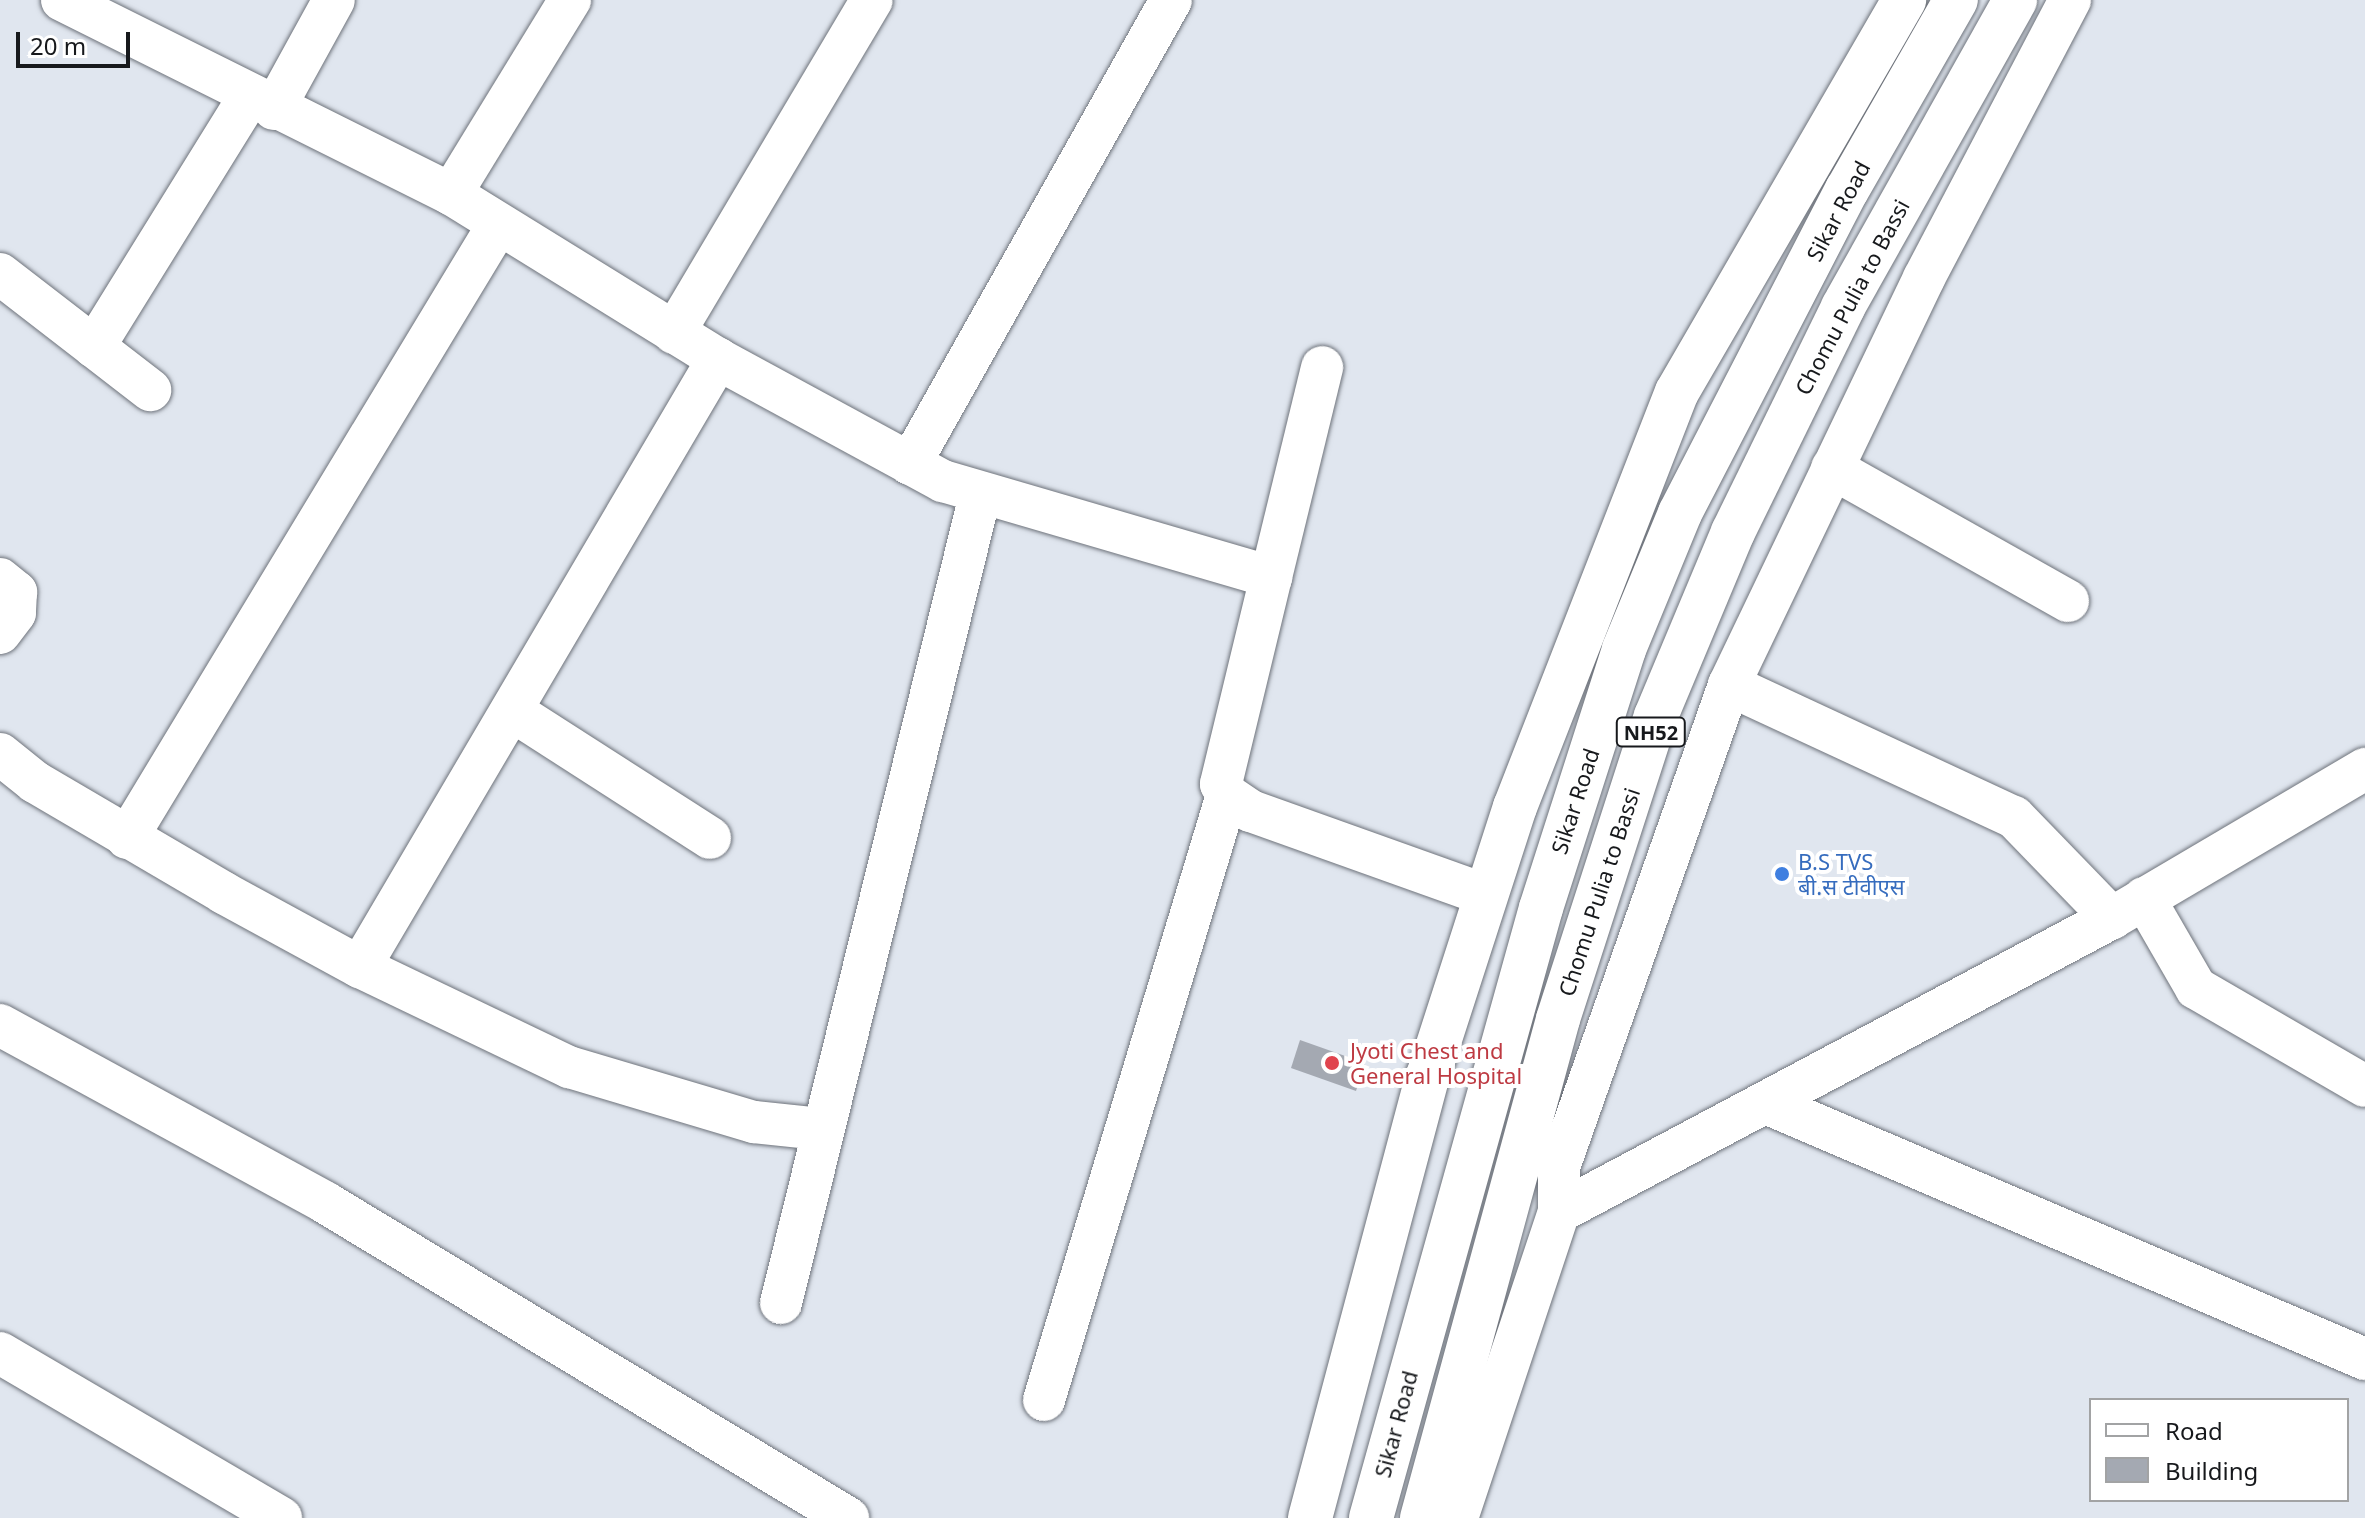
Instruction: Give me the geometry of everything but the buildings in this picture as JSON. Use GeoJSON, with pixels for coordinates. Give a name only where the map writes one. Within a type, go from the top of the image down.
{"type":"FeatureCollection","features":[{"type":"Feature","properties":{"kind":"main road"},"geometry":{"type":"LineString","coordinates":[[1310,1518],[1428,1076],[1486,895],[1515,807],[1677,392],[1904,0]]}},
{"type":"Feature","properties":{"kind":"main road","name":"Sikar Road"},"geometry":{"type":"LineString","coordinates":[[1371,1518],[1541,908],[1624,649],[1680,513],[1847,190],[1956,0]]}},
{"type":"Feature","properties":{"kind":"main road","name":"Chomu Pulia to Bassi"},"geometry":{"type":"LineString","coordinates":[[1422,1518],[1558,1019],[1656,716],[1733,532],[1843,307],[2015,0]]}},
{"type":"Feature","properties":{"kind":"street"},"geometry":{"type":"LineString","coordinates":[[62,0],[262,103],[451,194],[718,359],[910,464],[980,495],[1271,577]]}},
{"type":"Feature","properties":{"kind":"street"},"geometry":{"type":"LineString","coordinates":[[94,347],[334,0]]}},
{"type":"Feature","properties":{"kind":"street"},"geometry":{"type":"LineString","coordinates":[[451,194],[570,0]]}},
{"type":"Feature","properties":{"kind":"street"},"geometry":{"type":"LineString","coordinates":[[674,333],[872,0]]}},
{"type":"Feature","properties":{"kind":"street"},"geometry":{"type":"LineString","coordinates":[[910,464],[1171,0]]}},
{"type":"Feature","properties":{"kind":"street"},"geometry":{"type":"LineString","coordinates":[[1457,1518],[1559,1212],[1559,1167],[1729,685],[1924,278],[2070,0]]}},
{"type":"Feature","properties":{"kind":"street"},"geometry":{"type":"LineString","coordinates":[[127,838],[498,225]]}},
{"type":"Feature","properties":{"kind":"street"},"geometry":{"type":"LineString","coordinates":[[0,274],[150,390]]}},
{"type":"Feature","properties":{"kind":"street"},"geometry":{"type":"LineString","coordinates":[[360,967],[514,712],[718,359]]}},
{"type":"Feature","properties":{"kind":"street"},"geometry":{"type":"LineString","coordinates":[[1322,367],[1221,784],[1227,795],[1251,811],[1486,895]]}},
{"type":"Feature","properties":{"kind":"street"},"geometry":{"type":"LineString","coordinates":[[1832,468],[2068,601]]}},
{"type":"Feature","properties":{"kind":"street"},"geometry":{"type":"LineString","coordinates":[[781,1303],[821,1129],[980,495]]}},
{"type":"Feature","properties":{"kind":"street"},"geometry":{"type":"LineString","coordinates":[[0,579],[16,592],[15,613],[0,633]]}},
{"type":"Feature","properties":{"kind":"street"},"geometry":{"type":"LineString","coordinates":[[1729,685],[2014,817],[2128,908],[2196,988],[2365,1086]]}},
{"type":"Feature","properties":{"kind":"street"},"geometry":{"type":"LineString","coordinates":[[514,712],[710,838]]}},
{"type":"Feature","properties":{"kind":"street"},"geometry":{"type":"LineString","coordinates":[[0,754],[127,838],[360,967],[569,1067],[754,1122],[821,1129]]}},
{"type":"Feature","properties":{"kind":"street"},"geometry":{"type":"LineString","coordinates":[[1559,1212],[1768,1104],[2128,908],[2365,769]]}},
{"type":"Feature","properties":{"kind":"street"},"geometry":{"type":"LineString","coordinates":[[1044,1400],[1227,795]]}},
{"type":"Feature","properties":{"kind":"street"},"geometry":{"type":"LineString","coordinates":[[0,1025],[326,1203],[848,1518]]}},
{"type":"Feature","properties":{"kind":"street"},"geometry":{"type":"LineString","coordinates":[[1768,1104],[2365,1359]]}},
{"type":"Feature","properties":{"kind":"street"},"geometry":{"type":"LineString","coordinates":[[0,1353],[281,1518]]}},
{"type":"Feature","properties":{"kind":"place","name":"B.S TVS बी.स टीवीएस"},"geometry":{"type":"Point","coordinates":[1782,874]}},
{"type":"Feature","properties":{"kind":"place","name":"Jyoti Chest and General Hospital"},"geometry":{"type":"Point","coordinates":[1332,1063]}}]}
